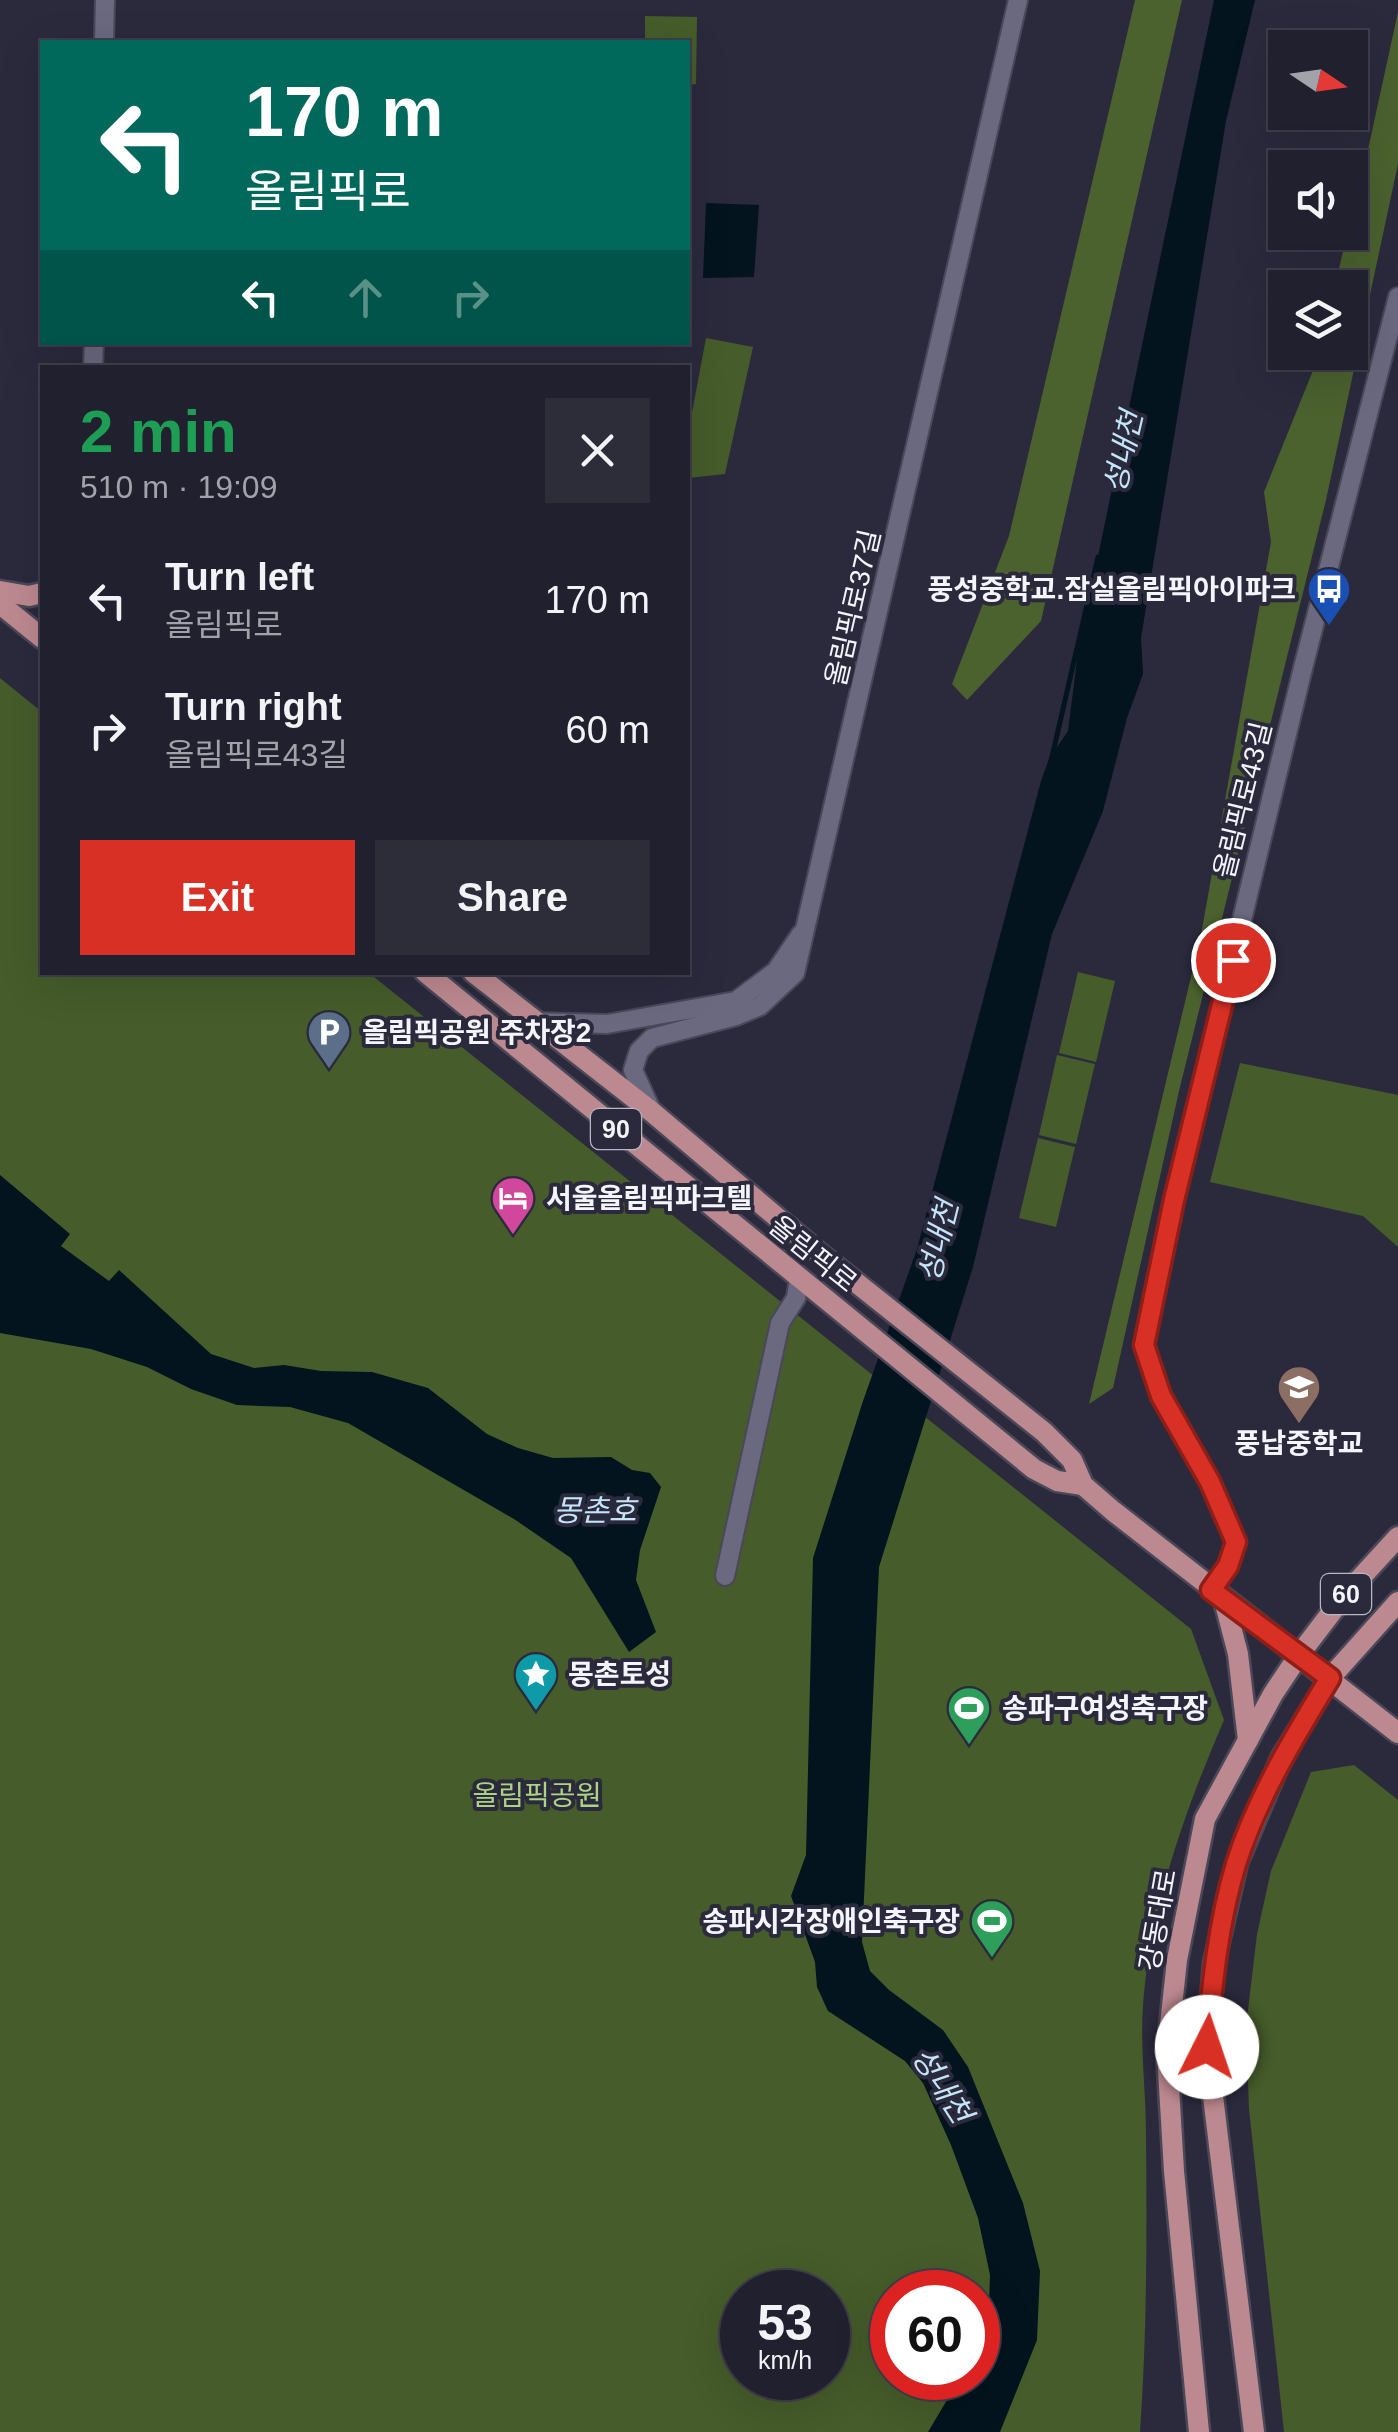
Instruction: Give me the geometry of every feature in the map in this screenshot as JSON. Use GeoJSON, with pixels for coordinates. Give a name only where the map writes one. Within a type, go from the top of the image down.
{"type":"FeatureCollection","features":[{"type":"Feature","properties":{"kind":"main road"},"geometry":{"type":"LineString","coordinates":[[0,591],[29,596],[40,593]]}},
{"type":"Feature","properties":{"kind":"main road"},"geometry":{"type":"LineString","coordinates":[[0,604],[40,636]]}},
{"type":"Feature","properties":{"kind":"main road","name":"올림픽로"},"geometry":{"type":"LineString","coordinates":[[429,975],[1034,1470],[1057,1481],[1083,1485]]}},
{"type":"Feature","properties":{"kind":"main road","name":"올림픽로"},"geometry":{"type":"LineString","coordinates":[[477,975],[652,1112],[824,1257],[1044,1432],[1072,1460],[1083,1485],[1398,1733]]}},
{"type":"Feature","properties":{"kind":"main road","name":"강동대로"},"geometry":{"type":"LineString","coordinates":[[1200,2432],[1174,2171],[1167,2053],[1177,1960],[1205,1819],[1273,1694],[1299,1655],[1344,1596],[1398,1537]]}},
{"type":"Feature","properties":{"kind":"main road"},"geometry":{"type":"LineString","coordinates":[[1218,1594],[1238,1654],[1248,1741]]}},
{"type":"Feature","properties":{"kind":"main road","name":"60"},"geometry":{"type":"LineString","coordinates":[[1254,2432],[1207,2047],[1214,1963],[1237,1862],[1280,1760],[1330,1678],[1398,1602]]}},
{"type":"Feature","properties":{"kind":"street"},"geometry":{"type":"LineString","coordinates":[[104,40],[105,0]]}},
{"type":"Feature","properties":{"kind":"street","name":"올림픽로37길"},"geometry":{"type":"LineString","coordinates":[[534,1022],[607,1024],[736,1001],[776,971],[807,926],[1018,0]]}},
{"type":"Feature","properties":{"kind":"street","name":"올림픽로43길"},"geometry":{"type":"LineString","coordinates":[[1218,1594],[1236,1542],[1210,1482],[1161,1396],[1144,1345],[1174,1200],[1398,297]]}},
{"type":"Feature","properties":{"kind":"street"},"geometry":{"type":"LineString","coordinates":[[1379,379],[1398,362]]}},
{"type":"Feature","properties":{"kind":"street"},"geometry":{"type":"LineString","coordinates":[[652,1112],[633,1070],[640,1051],[652,1038],[760,1006],[796,973],[807,926]]}},
{"type":"Feature","properties":{"kind":"street"},"geometry":{"type":"LineString","coordinates":[[725,1576],[780,1323],[804,1282]]}},
{"type":"Feature","properties":{"kind":"green space"},"geometry":{"type":"Polygon","coordinates":[[[1135,0],[1182,0],[1041,621],[967,700],[952,684],[1009,536],[1135,0]]]}},
{"type":"Feature","properties":{"kind":"green space"},"geometry":{"type":"Polygon","coordinates":[[[1398,12],[1398,164],[1368,304],[1368,270],[1339,270],[1343,250],[1368,250],[1368,150],[1398,12]]]}},
{"type":"Feature","properties":{"kind":"green space"},"geometry":{"type":"Polygon","coordinates":[[[645,16],[697,17],[696,84],[690,85],[690,40],[645,40],[645,16]]]}},
{"type":"Feature","properties":{"kind":"green space"},"geometry":{"type":"Polygon","coordinates":[[[706,338],[753,347],[725,474],[690,478],[690,423],[706,338]]]}},
{"type":"Feature","properties":{"kind":"green space"},"geometry":{"type":"Polygon","coordinates":[[[1313,370],[1354,370],[1326,500],[1179,1091],[1113,1388],[1089,1404],[1201,935],[1271,542],[1264,492],[1313,370]]]}},
{"type":"Feature","properties":{"kind":"green space","name":"올림픽공원"},"geometry":{"type":"Polygon","coordinates":[[[0,678],[40,710],[40,975],[372,975],[1191,1629],[1224,1720],[1172,1859],[1147,1967],[1142,2021],[1146,2118],[1140,2432],[0,2432],[0,678]]]}},
{"type":"Feature","properties":{"kind":"green space"},"geometry":{"type":"Polygon","coordinates":[[[1078,972],[1115,981],[1096,1062],[1059,1053],[1078,972]]]}},
{"type":"Feature","properties":{"kind":"green space"},"geometry":{"type":"Polygon","coordinates":[[[1057,1055],[1095,1064],[1076,1144],[1039,1135],[1057,1055]]]}},
{"type":"Feature","properties":{"kind":"green space"},"geometry":{"type":"Polygon","coordinates":[[[1240,1063],[1398,1095],[1398,1247],[1363,1216],[1210,1182],[1240,1063]]]}},
{"type":"Feature","properties":{"kind":"green space"},"geometry":{"type":"Polygon","coordinates":[[[1038,1138],[1075,1147],[1056,1227],[1019,1218],[1038,1138]]]}},
{"type":"Feature","properties":{"kind":"green space"},"geometry":{"type":"Polygon","coordinates":[[[1354,1765],[1398,1800],[1398,2432],[1284,2432],[1249,2109],[1246,2027],[1257,1934],[1271,1871],[1311,1772],[1354,1765]]]}},
{"type":"Feature","properties":{"kind":"water","name":"성내천"},"geometry":{"type":"Polygon","coordinates":[[[1214,0],[1255,0],[1226,121],[1141,638],[1143,674],[1127,718],[1103,811],[1052,934],[973,1267],[879,1567],[862,1942],[870,1971],[943,2030],[968,2067],[1023,2203],[1040,2271],[1037,2340],[1000,2432],[928,2432],[947,2400],[1000,2400],[1000,2270],[989,2270],[978,2218],[923,2083],[905,2061],[828,2011],[817,1987],[815,1962],[791,1896],[806,1855],[813,1558],[917,1249],[1041,781],[1049,759],[1068,731],[1078,652],[1214,0]]]}},
{"type":"Feature","properties":{"kind":"water"},"geometry":{"type":"Polygon","coordinates":[[[706,203],[759,205],[754,277],[703,278],[706,203]]]}},
{"type":"Feature","properties":{"kind":"water","name":"몽촌호"},"geometry":{"type":"Polygon","coordinates":[[[0,1175],[70,1234],[61,1246],[109,1281],[119,1270],[211,1354],[254,1368],[284,1365],[321,1371],[372,1372],[428,1388],[487,1434],[518,1448],[553,1458],[611,1457],[632,1470],[650,1473],[661,1487],[640,1550],[636,1580],[656,1632],[629,1652],[571,1558],[514,1519],[348,1423],[290,1407],[237,1405],[191,1389],[147,1367],[91,1349],[0,1333],[0,1175]]]}},
{"type":"Feature","properties":{"kind":"waterway","name":"성내천"},"geometry":{"type":"LineString","coordinates":[[1051,761],[1098,557]]}},
{"type":"Feature","properties":{"kind":"place","name":"풍성중학교.잠실올림픽아이파크"},"geometry":{"type":"Point","coordinates":[1329,627]}},
{"type":"Feature","properties":{"kind":"place","name":"올림픽공원 주차장2"},"geometry":{"type":"Point","coordinates":[329,1070]}},
{"type":"Feature","properties":{"kind":"place","name":"서울올림픽파크텔"},"geometry":{"type":"Point","coordinates":[513,1236]}},
{"type":"Feature","properties":{"kind":"place","name":"풍납중학교"},"geometry":{"type":"Point","coordinates":[1299,1425]}},
{"type":"Feature","properties":{"kind":"place","name":"몽촌토성"},"geometry":{"type":"Point","coordinates":[536,1712]}},
{"type":"Feature","properties":{"kind":"place","name":"송파구여성축구장"},"geometry":{"type":"Point","coordinates":[969,1746]}},
{"type":"Feature","properties":{"kind":"place","name":"송파시각장애인축구장"},"geometry":{"type":"Point","coordinates":[992,1959]}},
{"type":"Feature","properties":{"kind":"route"},"geometry":{"type":"LineString","coordinates":[[1207,2047],[1214,1963],[1237,1862],[1280,1760],[1330,1678],[1211,1590],[1228,1566],[1236,1542],[1210,1482],[1161,1396],[1144,1345],[1174,1200],[1233,960]]}}]}
